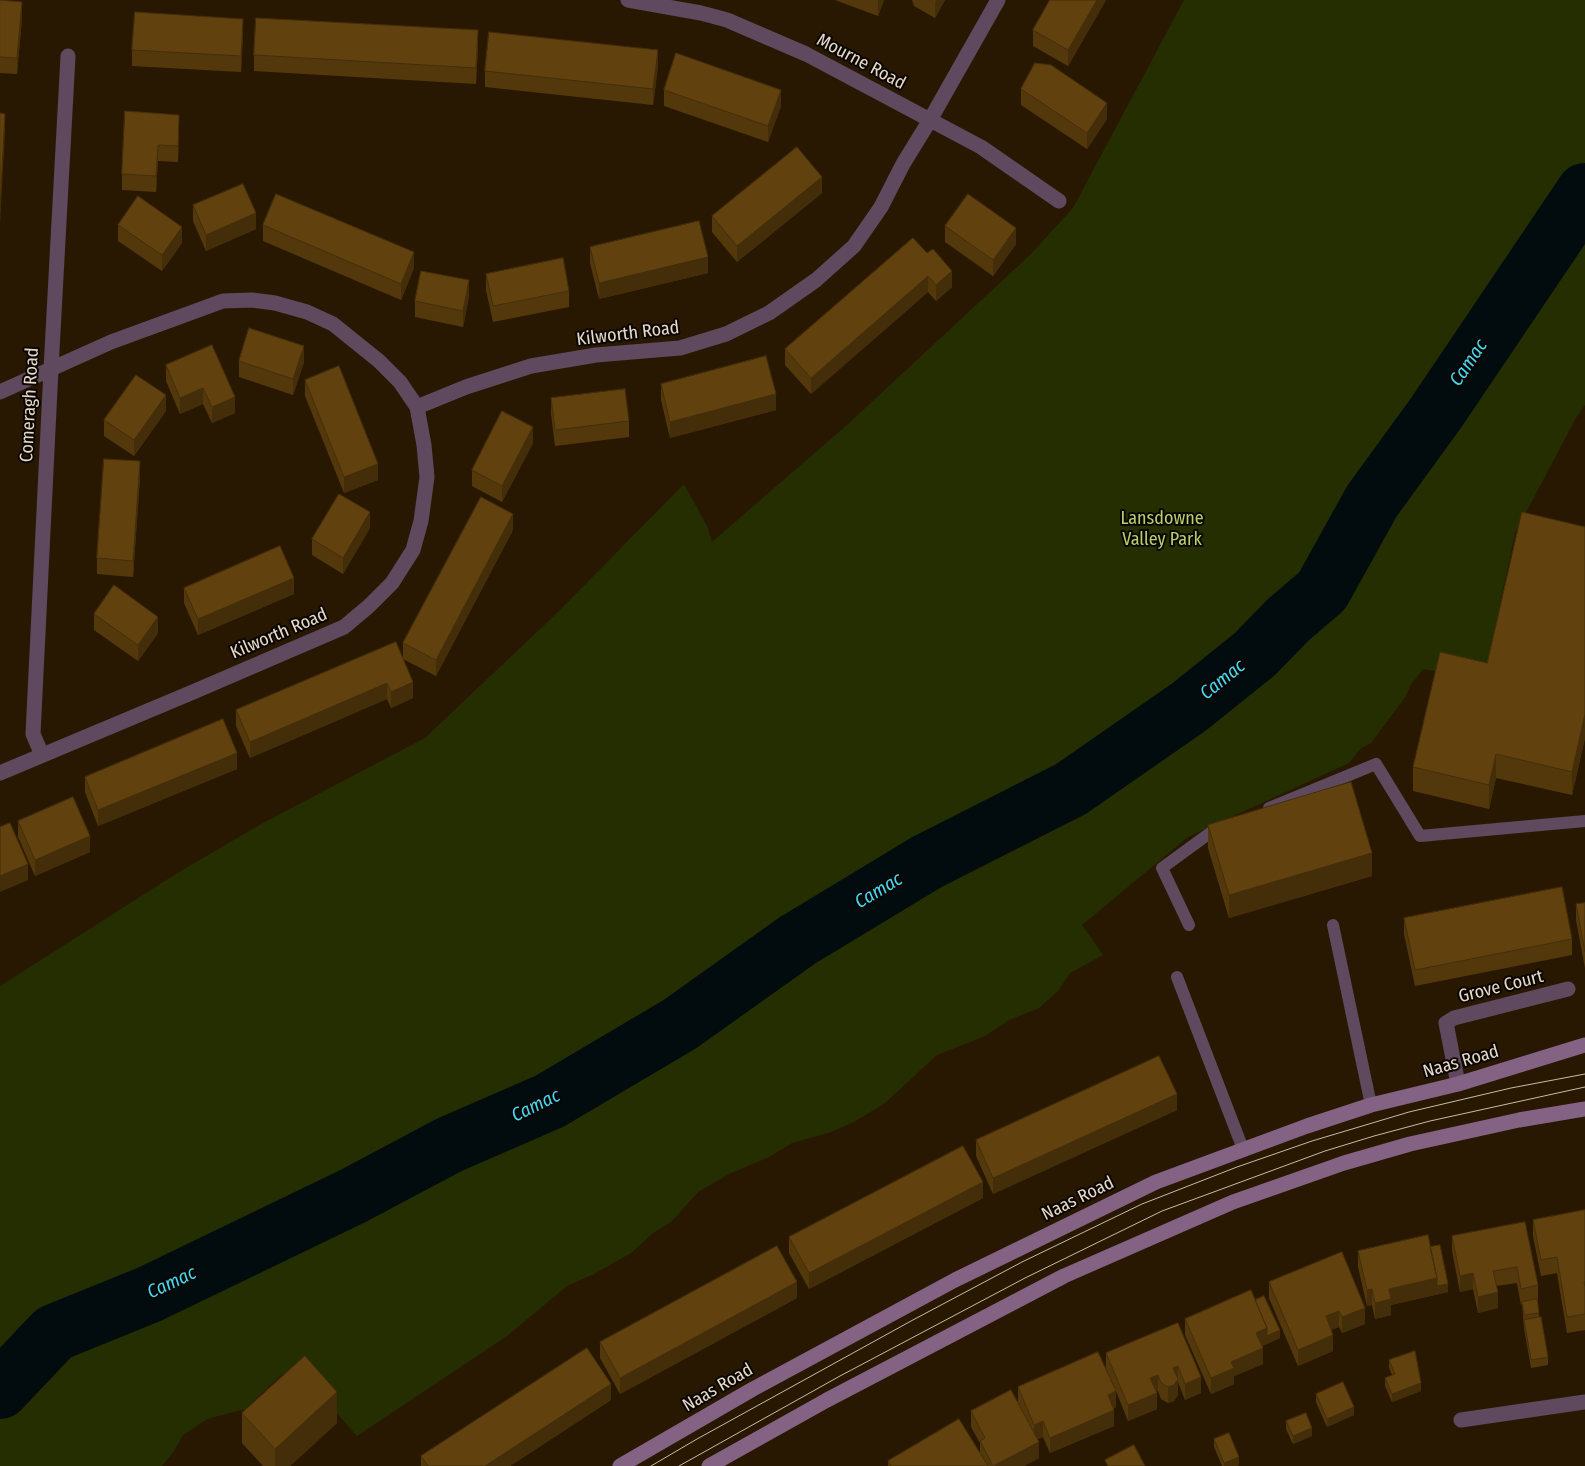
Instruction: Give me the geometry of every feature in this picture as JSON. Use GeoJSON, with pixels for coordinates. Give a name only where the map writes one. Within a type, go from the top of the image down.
{"type":"FeatureCollection","features":[{"type":"Feature","properties":{"kind":"main road","name":"Naas Road"},"geometry":{"type":"LineString","coordinates":[[620,1466],[753,1389],[955,1280],[1156,1182],[1307,1126],[1371,1105],[1458,1084],[1585,1045]]}},
{"type":"Feature","properties":{"kind":"main road"},"geometry":{"type":"LineString","coordinates":[[709,1466],[827,1400],[1064,1276],[1233,1202],[1344,1163],[1410,1144],[1519,1120],[1585,1109]]}},
{"type":"Feature","properties":{"kind":"street","name":"Mourne Road"},"geometry":{"type":"LineString","coordinates":[[628,0],[701,13],[727,20],[806,54],[981,147],[1059,201]]}},
{"type":"Feature","properties":{"kind":"street","name":"Kilworth Road"},"geometry":{"type":"LineString","coordinates":[[417,407],[466,387],[530,366],[596,355],[680,348],[726,334],[769,313],[816,280],[854,246],[880,207],[998,0]]}},
{"type":"Feature","properties":{"kind":"street","name":"Comeragh Road"},"geometry":{"type":"LineString","coordinates":[[42,755],[33,734],[68,56]]}},
{"type":"Feature","properties":{"kind":"street","name":"Kilworth Road"},"geometry":{"type":"LineString","coordinates":[[0,392],[111,342],[223,301],[252,300],[275,303],[307,312],[333,324],[380,361],[400,382],[417,407],[428,477],[421,520],[413,550],[392,583],[344,627],[0,773]]}},
{"type":"Feature","properties":{"kind":"street","name":"Grove Court"},"geometry":{"type":"LineString","coordinates":[[1458,1084],[1446,1024],[1454,1018],[1568,989]]}},
{"type":"Feature","properties":{"kind":"street"},"geometry":{"type":"LineString","coordinates":[[1462,1420],[1585,1402]]}},
{"type":"Feature","properties":{"kind":"lane"},"geometry":{"type":"LineString","coordinates":[[1256,814],[1376,764],[1420,836],[1585,821]]}},
{"type":"Feature","properties":{"kind":"lane"},"geometry":{"type":"LineString","coordinates":[[1189,925],[1162,868],[1210,833],[1238,821]]}},
{"type":"Feature","properties":{"kind":"lane"},"geometry":{"type":"LineString","coordinates":[[1333,925],[1371,1105]]}},
{"type":"Feature","properties":{"kind":"lane"},"geometry":{"type":"LineString","coordinates":[[1177,977],[1243,1149]]}},
{"type":"Feature","properties":{"kind":"green space","name":"Lansdowne Valley Park"},"geometry":{"type":"Polygon","coordinates":[[[1184,0],[1585,0],[1585,405],[1577,416],[1515,533],[1484,679],[1423,669],[1410,686],[1406,696],[1371,743],[1360,749],[1349,763],[1188,837],[1082,925],[1103,955],[1070,973],[1058,991],[1039,1008],[1009,1020],[985,1036],[937,1055],[885,1103],[854,1122],[828,1133],[792,1143],[769,1157],[729,1174],[698,1192],[672,1221],[653,1233],[631,1253],[594,1274],[567,1286],[507,1336],[357,1436],[305,1377],[281,1375],[245,1409],[207,1419],[183,1435],[174,1451],[162,1466],[0,1466],[0,986],[179,872],[263,823],[425,738],[558,612],[684,484],[707,526],[712,542],[847,425],[1031,254],[1073,208],[1184,0]]]}},
{"type":"Feature","properties":{"kind":"building"},"geometry":{"type":"Polygon","coordinates":[[[0,0],[22,2],[17,58],[0,57],[0,0]]]}},
{"type":"Feature","properties":{"kind":"building"},"geometry":{"type":"Polygon","coordinates":[[[1050,0],[1097,0],[1068,50],[1033,30],[1050,0]]]}},
{"type":"Feature","properties":{"kind":"building"},"geometry":{"type":"Polygon","coordinates":[[[135,12],[243,19],[241,56],[132,50],[135,12]]]}},
{"type":"Feature","properties":{"kind":"building"},"geometry":{"type":"Polygon","coordinates":[[[256,18],[478,30],[476,68],[254,55],[256,18]]]}},
{"type":"Feature","properties":{"kind":"building"},"geometry":{"type":"Polygon","coordinates":[[[489,32],[658,50],[653,89],[485,71],[489,32]]]}},
{"type":"Feature","properties":{"kind":"building"},"geometry":{"type":"Polygon","coordinates":[[[676,53],[781,90],[768,126],[664,90],[676,53]]]}},
{"type":"Feature","properties":{"kind":"building"},"geometry":{"type":"Polygon","coordinates":[[[1035,63],[1051,65],[1107,103],[1087,133],[1021,89],[1035,63]]]}},
{"type":"Feature","properties":{"kind":"building"},"geometry":{"type":"Polygon","coordinates":[[[125,111],[179,115],[178,146],[158,145],[156,176],[122,174],[125,111]]]}},
{"type":"Feature","properties":{"kind":"building"},"geometry":{"type":"Polygon","coordinates":[[[0,113],[5,114],[0,208],[0,113]]]}},
{"type":"Feature","properties":{"kind":"building"},"geometry":{"type":"Polygon","coordinates":[[[797,147],[822,177],[737,246],[712,216],[797,147]]]}},
{"type":"Feature","properties":{"kind":"building"},"geometry":{"type":"Polygon","coordinates":[[[243,184],[256,213],[206,235],[193,205],[243,184]]]}},
{"type":"Feature","properties":{"kind":"building"},"geometry":{"type":"Polygon","coordinates":[[[276,194],[414,252],[401,284],[263,225],[276,194]]]}},
{"type":"Feature","properties":{"kind":"building"},"geometry":{"type":"Polygon","coordinates":[[[968,194],[1016,228],[993,260],[945,226],[968,194]]]}},
{"type":"Feature","properties":{"kind":"building"},"geometry":{"type":"Polygon","coordinates":[[[138,196],[182,227],[162,255],[118,225],[138,196]]]}},
{"type":"Feature","properties":{"kind":"building"},"geometry":{"type":"Polygon","coordinates":[[[699,221],[708,257],[599,283],[590,247],[699,221]]]}},
{"type":"Feature","properties":{"kind":"building"},"geometry":{"type":"Polygon","coordinates":[[[913,238],[927,253],[933,249],[952,271],[936,285],[928,276],[811,378],[785,349],[913,238]]]}},
{"type":"Feature","properties":{"kind":"building"},"geometry":{"type":"Polygon","coordinates":[[[563,258],[569,291],[493,306],[486,274],[563,258]]]}},
{"type":"Feature","properties":{"kind":"building"},"geometry":{"type":"Polygon","coordinates":[[[421,271],[469,280],[463,311],[415,301],[421,271]]]}},
{"type":"Feature","properties":{"kind":"building"},"geometry":{"type":"Polygon","coordinates":[[[249,328],[304,346],[293,379],[239,361],[249,328]]]}},
{"type":"Feature","properties":{"kind":"building"},"geometry":{"type":"Polygon","coordinates":[[[212,345],[235,397],[212,407],[203,388],[180,398],[166,365],[212,345]]]}},
{"type":"Feature","properties":{"kind":"building"},"geometry":{"type":"Polygon","coordinates":[[[766,356],[776,394],[670,422],[661,384],[766,356]]]}},
{"type":"Feature","properties":{"kind":"building"},"geometry":{"type":"Polygon","coordinates":[[[339,366],[378,464],[344,477],[305,380],[339,366]]]}},
{"type":"Feature","properties":{"kind":"building"},"geometry":{"type":"Polygon","coordinates":[[[136,375],[166,395],[134,440],[104,420],[136,375]]]}},
{"type":"Feature","properties":{"kind":"building"},"geometry":{"type":"Polygon","coordinates":[[[625,389],[629,421],[555,430],[551,398],[625,389]]]}},
{"type":"Feature","properties":{"kind":"building"},"geometry":{"type":"Polygon","coordinates":[[[502,411],[533,427],[502,486],[472,470],[502,411]]]}},
{"type":"Feature","properties":{"kind":"building"},"geometry":{"type":"Polygon","coordinates":[[[104,459],[140,461],[133,561],[97,558],[104,459]]]}},
{"type":"Feature","properties":{"kind":"building"},"geometry":{"type":"Polygon","coordinates":[[[339,494],[370,512],[343,558],[312,539],[339,494]]]}},
{"type":"Feature","properties":{"kind":"building"},"geometry":{"type":"Polygon","coordinates":[[[481,497],[513,514],[436,660],[403,643],[481,497]]]}},
{"type":"Feature","properties":{"kind":"building"},"geometry":{"type":"Polygon","coordinates":[[[1522,512],[1585,527],[1585,714],[1572,772],[1496,754],[1489,785],[1413,767],[1440,652],[1487,663],[1522,512]]]}},
{"type":"Feature","properties":{"kind":"building"},"geometry":{"type":"Polygon","coordinates":[[[280,546],[294,578],[198,619],[184,588],[280,546]]]}},
{"type":"Feature","properties":{"kind":"building"},"geometry":{"type":"Polygon","coordinates":[[[114,585],[158,617],[138,645],[94,614],[114,585]]]}},
{"type":"Feature","properties":{"kind":"building"},"geometry":{"type":"Polygon","coordinates":[[[396,642],[413,682],[391,692],[387,683],[250,742],[236,710],[396,642]]]}},
{"type":"Feature","properties":{"kind":"building"},"geometry":{"type":"Polygon","coordinates":[[[223,719],[237,753],[98,810],[85,777],[223,719]]]}},
{"type":"Feature","properties":{"kind":"building"},"geometry":{"type":"Polygon","coordinates":[[[1351,782],[1372,853],[1229,895],[1208,825],[1351,782]]]}},
{"type":"Feature","properties":{"kind":"building"},"geometry":{"type":"Polygon","coordinates":[[[73,797],[90,836],[35,860],[18,821],[73,797]]]}},
{"type":"Feature","properties":{"kind":"building"},"geometry":{"type":"Polygon","coordinates":[[[10,823],[28,864],[0,876],[0,827],[10,823]]]}},
{"type":"Feature","properties":{"kind":"building"},"geometry":{"type":"Polygon","coordinates":[[[1562,887],[1572,939],[1415,970],[1404,918],[1562,887]]]}},
{"type":"Feature","properties":{"kind":"building"},"geometry":{"type":"Polygon","coordinates":[[[1585,903],[1585,952],[1576,904],[1585,903]]]}},
{"type":"Feature","properties":{"kind":"building"},"geometry":{"type":"Polygon","coordinates":[[[1159,1056],[1177,1094],[993,1178],[976,1140],[1159,1056]]]}},
{"type":"Feature","properties":{"kind":"building"},"geometry":{"type":"Polygon","coordinates":[[[963,1146],[983,1182],[809,1273],[789,1237],[963,1146]]]}},
{"type":"Feature","properties":{"kind":"building"},"geometry":{"type":"Polygon","coordinates":[[[1585,1210],[1585,1314],[1567,1317],[1557,1257],[1541,1260],[1533,1220],[1585,1210]]]}},
{"type":"Feature","properties":{"kind":"building"},"geometry":{"type":"Polygon","coordinates":[[[1525,1222],[1538,1285],[1521,1289],[1517,1267],[1493,1271],[1498,1292],[1478,1297],[1473,1273],[1460,1276],[1452,1236],[1525,1222]]]}},
{"type":"Feature","properties":{"kind":"building"},"geometry":{"type":"Polygon","coordinates":[[[1428,1235],[1437,1278],[1389,1289],[1391,1299],[1375,1303],[1372,1289],[1367,1290],[1358,1251],[1428,1235]]]}},
{"type":"Feature","properties":{"kind":"building"},"geometry":{"type":"Polygon","coordinates":[[[1440,1245],[1448,1284],[1437,1286],[1430,1247],[1440,1245]]]}},
{"type":"Feature","properties":{"kind":"building"},"geometry":{"type":"Polygon","coordinates":[[[777,1246],[797,1282],[620,1378],[600,1342],[777,1246]]]}},
{"type":"Feature","properties":{"kind":"building"},"geometry":{"type":"Polygon","coordinates":[[[1342,1252],[1365,1308],[1342,1317],[1339,1311],[1326,1316],[1333,1335],[1298,1350],[1269,1282],[1342,1252]]]}},
{"type":"Feature","properties":{"kind":"building"},"geometry":{"type":"Polygon","coordinates":[[[1251,1290],[1267,1328],[1256,1333],[1263,1348],[1231,1362],[1234,1368],[1211,1378],[1185,1319],[1251,1290]]]}},
{"type":"Feature","properties":{"kind":"building"},"geometry":{"type":"Polygon","coordinates":[[[1264,1296],[1280,1330],[1267,1336],[1267,1328],[1255,1300],[1264,1296]]]}},
{"type":"Feature","properties":{"kind":"building"},"geometry":{"type":"Polygon","coordinates":[[[1537,1299],[1539,1313],[1524,1315],[1522,1302],[1537,1299]]]}},
{"type":"Feature","properties":{"kind":"building"},"geometry":{"type":"Polygon","coordinates":[[[1541,1317],[1548,1357],[1531,1360],[1524,1320],[1541,1317]]]}},
{"type":"Feature","properties":{"kind":"building"},"geometry":{"type":"Polygon","coordinates":[[[1178,1323],[1201,1377],[1185,1384],[1178,1366],[1173,1368],[1178,1379],[1174,1385],[1168,1387],[1161,1383],[1158,1375],[1150,1378],[1157,1393],[1128,1405],[1106,1353],[1178,1323]]]}},
{"type":"Feature","properties":{"kind":"building"},"geometry":{"type":"Polygon","coordinates":[[[587,1348],[611,1384],[485,1466],[428,1466],[421,1456],[587,1348]]]}},
{"type":"Feature","properties":{"kind":"building"},"geometry":{"type":"Polygon","coordinates":[[[1415,1351],[1421,1383],[1392,1394],[1385,1378],[1395,1374],[1389,1360],[1415,1351]]]}},
{"type":"Feature","properties":{"kind":"building"},"geometry":{"type":"Polygon","coordinates":[[[1098,1352],[1116,1391],[1108,1395],[1114,1410],[1050,1438],[1043,1421],[1034,1425],[1018,1387],[1098,1352]]]}},
{"type":"Feature","properties":{"kind":"building"},"geometry":{"type":"Polygon","coordinates":[[[305,1356],[337,1392],[275,1449],[242,1413],[305,1356]]]}},
{"type":"Feature","properties":{"kind":"building"},"geometry":{"type":"Polygon","coordinates":[[[1343,1382],[1354,1407],[1327,1419],[1316,1394],[1343,1382]]]}},
{"type":"Feature","properties":{"kind":"building"},"geometry":{"type":"Polygon","coordinates":[[[1011,1390],[1039,1442],[993,1466],[980,1441],[985,1438],[971,1411],[1011,1390]]]}},
{"type":"Feature","properties":{"kind":"building"},"geometry":{"type":"Polygon","coordinates":[[[1306,1413],[1312,1428],[1293,1436],[1286,1421],[1306,1413]]]}},
{"type":"Feature","properties":{"kind":"building"},"geometry":{"type":"Polygon","coordinates":[[[959,1419],[988,1466],[891,1466],[888,1461],[959,1419]]]}},
{"type":"Feature","properties":{"kind":"building"},"geometry":{"type":"Polygon","coordinates":[[[1229,1433],[1239,1457],[1224,1463],[1214,1439],[1229,1433]]]}},
{"type":"Feature","properties":{"kind":"building"},"geometry":{"type":"Polygon","coordinates":[[[1134,1445],[1145,1466],[1108,1466],[1105,1460],[1134,1445]]]}},
{"type":"Feature","properties":{"kind":"waterway","name":"Camac"},"geometry":{"type":"LineString","coordinates":[[0,1390],[54,1333],[150,1294],[353,1196],[449,1145],[550,1101],[680,1024],[798,940],[927,862],[1071,789],[1189,707],[1255,654],[1288,620],[1322,591],[1372,501],[1436,413],[1585,192]]}},
{"type":"Feature","properties":{"kind":"tram line"},"geometry":{"type":"LineString","coordinates":[[651,1466],[911,1321],[1022,1262],[1142,1204],[1237,1167],[1312,1141],[1409,1112],[1511,1088],[1585,1074]]}},
{"type":"Feature","properties":{"kind":"tram line"},"geometry":{"type":"LineString","coordinates":[[679,1466],[840,1376],[1025,1278],[1162,1211],[1325,1151],[1374,1136],[1430,1121],[1585,1087]]}}]}
